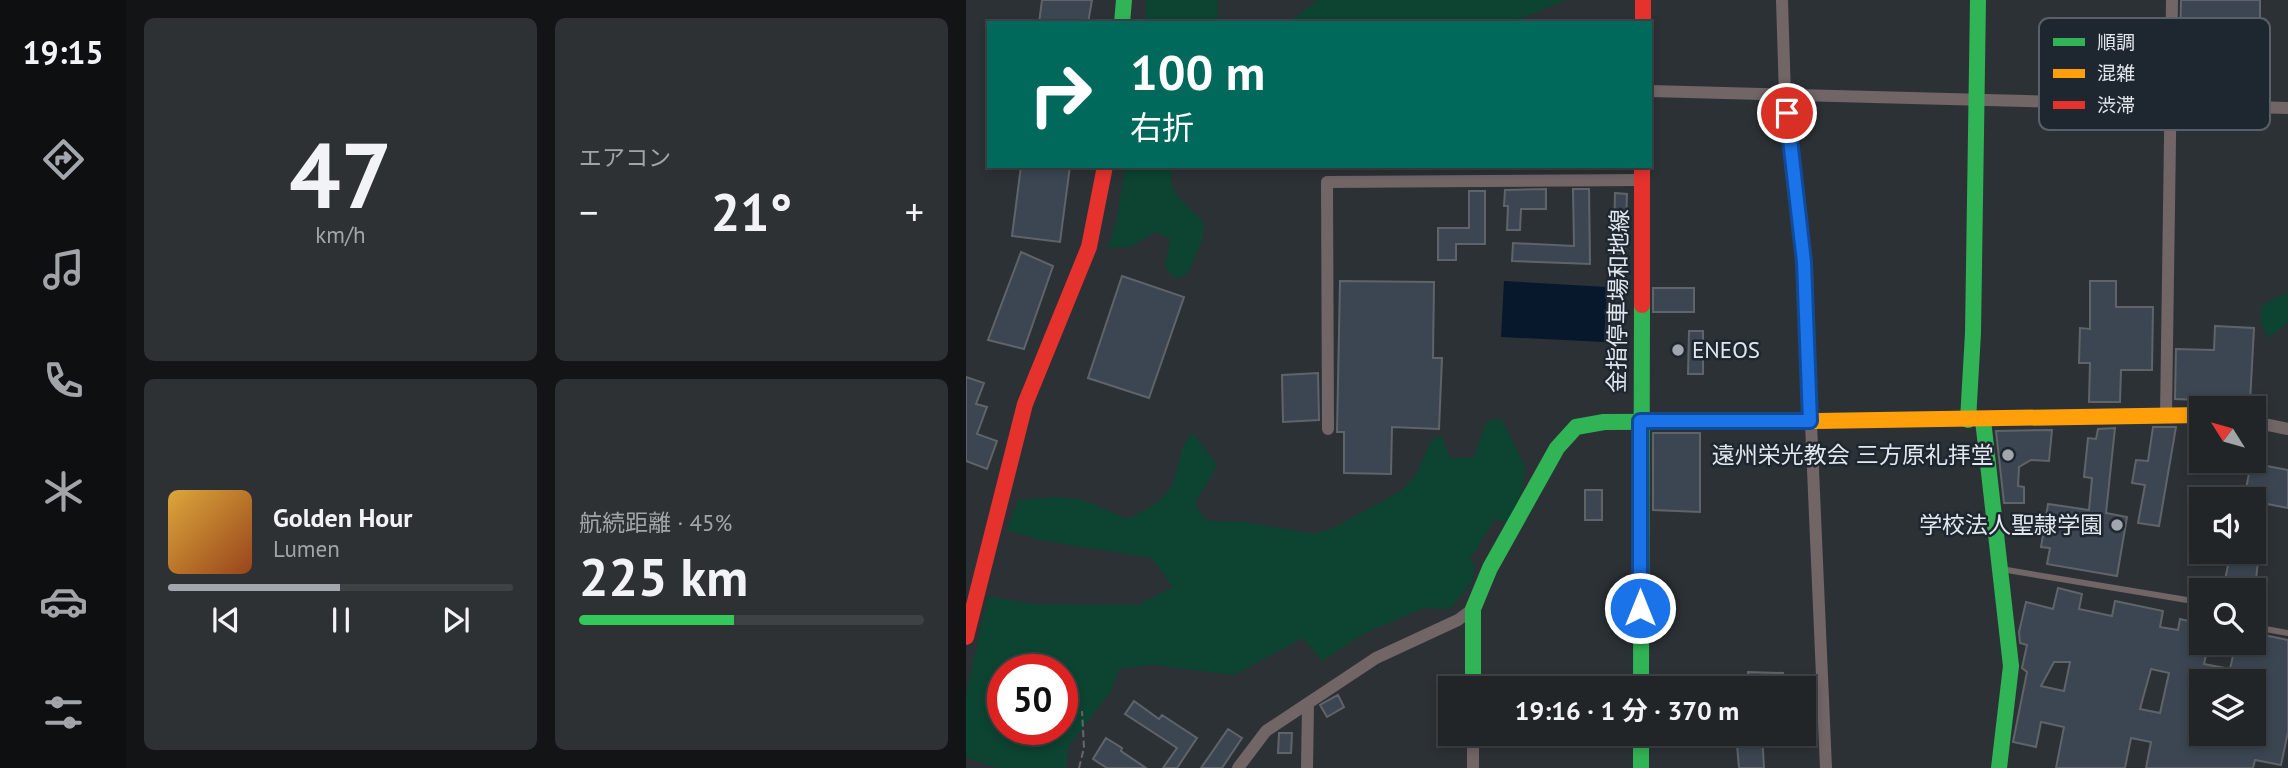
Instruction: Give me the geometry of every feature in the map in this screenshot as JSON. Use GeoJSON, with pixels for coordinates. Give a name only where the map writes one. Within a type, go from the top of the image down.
{"type":"FeatureCollection","features":[{"type":"Feature","properties":{"kind":"street"},"geometry":{"type":"LineString","coordinates":[[1122,21],[1124,0]]}},
{"type":"Feature","properties":{"kind":"street"},"geometry":{"type":"LineString","coordinates":[[1643,0],[1643,21]]}},
{"type":"Feature","properties":{"kind":"street"},"geometry":{"type":"LineString","coordinates":[[1782,0],[1785,96],[1804,262],[1826,768]]}},
{"type":"Feature","properties":{"kind":"street"},"geometry":{"type":"LineString","coordinates":[[1978,0],[1975,420],[1999,568],[2011,666],[1998,768]]}},
{"type":"Feature","properties":{"kind":"street"},"geometry":{"type":"LineString","coordinates":[[2172,0],[2172,18]]}},
{"type":"Feature","properties":{"kind":"street"},"geometry":{"type":"LineString","coordinates":[[1652,91],[2039,103]]}},
{"type":"Feature","properties":{"kind":"street"},"geometry":{"type":"LineString","coordinates":[[2270,108],[2288,108]]}},
{"type":"Feature","properties":{"kind":"street"},"geometry":{"type":"LineString","coordinates":[[2166,415],[2170,130]]}},
{"type":"Feature","properties":{"kind":"street"},"geometry":{"type":"LineString","coordinates":[[966,637],[1025,404],[1088,247],[1105,168]]}},
{"type":"Feature","properties":{"kind":"street"},"geometry":{"type":"LineString","coordinates":[[1328,429],[1327,182],[1642,173]]}},
{"type":"Feature","properties":{"kind":"street","name":"金指停車場和地線"},"geometry":{"type":"LineString","coordinates":[[1640,676],[1642,173]]}},
{"type":"Feature","properties":{"kind":"street"},"geometry":{"type":"LineString","coordinates":[[1473,676],[1473,609],[1490,568],[1558,447],[1576,427],[1604,422],[1640,421],[1975,420],[2189,415]]}},
{"type":"Feature","properties":{"kind":"street"},"geometry":{"type":"LineString","coordinates":[[2266,424],[2288,429]]}},
{"type":"Feature","properties":{"kind":"street"},"geometry":{"type":"LineString","coordinates":[[1238,768],[1266,731],[1376,658],[1458,620],[1473,609]]}},
{"type":"Feature","properties":{"kind":"street"},"geometry":{"type":"LineString","coordinates":[[1307,768],[1308,704]]}},
{"type":"Feature","properties":{"kind":"street"},"geometry":{"type":"LineString","coordinates":[[1473,746],[1473,768]]}},
{"type":"Feature","properties":{"kind":"street"},"geometry":{"type":"LineString","coordinates":[[1641,746],[1641,768]]}},
{"type":"Feature","properties":{"kind":"lane"},"geometry":{"type":"LineString","coordinates":[[1999,568],[2189,600]]}},
{"type":"Feature","properties":{"kind":"lane"},"geometry":{"type":"LineString","coordinates":[[2266,629],[2288,633]]}},
{"type":"Feature","properties":{"kind":"path"},"geometry":{"type":"LineString","coordinates":[[1079,768],[1084,748],[1082,711]]}},
{"type":"Feature","properties":{"kind":"green space"},"geometry":{"type":"Polygon","coordinates":[[[1146,0],[1218,0],[1217,21],[1146,21],[1146,0]]]}},
{"type":"Feature","properties":{"kind":"green space"},"geometry":{"type":"Polygon","coordinates":[[[1318,0],[1566,0],[1514,21],[1290,21],[1318,0]]]}},
{"type":"Feature","properties":{"kind":"green space"},"geometry":{"type":"Polygon","coordinates":[[[1125,168],[1173,168],[1171,176],[1175,191],[1204,223],[1202,241],[1188,273],[1176,279],[1165,267],[1170,239],[1156,232],[1130,247],[1108,248],[1117,218],[1125,168]]]}},
{"type":"Feature","properties":{"kind":"green space"},"geometry":{"type":"Polygon","coordinates":[[[2288,293],[2288,323],[2268,338],[2261,322],[2261,307],[2288,293]]]}},
{"type":"Feature","properties":{"kind":"green space"},"geometry":{"type":"Polygon","coordinates":[[[1501,419],[1525,466],[1523,488],[1507,523],[1495,519],[1470,559],[1475,566],[1472,582],[1450,609],[1424,608],[1365,633],[1322,661],[1303,638],[1234,675],[1154,665],[1120,668],[1111,691],[1078,734],[1078,654],[987,654],[987,745],[1070,745],[1066,768],[996,768],[966,757],[966,694],[988,596],[1031,604],[1137,605],[1173,587],[1152,558],[1039,540],[1007,530],[1018,500],[1052,497],[1080,499],[1128,519],[1153,505],[1168,491],[1175,478],[1185,444],[1193,433],[1217,465],[1195,504],[1206,521],[1245,522],[1314,534],[1335,527],[1401,491],[1417,473],[1431,441],[1441,435],[1450,458],[1473,458],[1487,421],[1501,419]]]}},
{"type":"Feature","properties":{"kind":"water"},"geometry":{"type":"Polygon","coordinates":[[[1504,281],[1607,287],[1604,342],[1501,337],[1504,281]]]}},
{"type":"Feature","properties":{"kind":"building"},"geometry":{"type":"Polygon","coordinates":[[[1042,0],[1092,0],[1088,21],[1039,21],[1042,0]]]}},
{"type":"Feature","properties":{"kind":"building"},"geometry":{"type":"Polygon","coordinates":[[[2181,0],[2260,0],[2260,18],[2181,18],[2181,0]]]}},
{"type":"Feature","properties":{"kind":"building"},"geometry":{"type":"Polygon","coordinates":[[[1021,168],[1070,168],[1060,242],[1012,236],[1021,168]]]}},
{"type":"Feature","properties":{"kind":"building"},"geometry":{"type":"Polygon","coordinates":[[[1546,189],[1546,209],[1521,209],[1520,230],[1507,230],[1508,206],[1504,206],[1505,190],[1546,189]]]}},
{"type":"Feature","properties":{"kind":"building"},"geometry":{"type":"Polygon","coordinates":[[[1573,189],[1589,189],[1590,264],[1512,261],[1513,243],[1574,246],[1573,189]]]}},
{"type":"Feature","properties":{"kind":"building"},"geometry":{"type":"Polygon","coordinates":[[[1469,191],[1485,191],[1485,244],[1456,244],[1456,260],[1438,260],[1438,228],[1469,228],[1469,191]]]}},
{"type":"Feature","properties":{"kind":"building"},"geometry":{"type":"Polygon","coordinates":[[[1615,193],[1627,194],[1625,254],[1610,253],[1610,235],[1614,235],[1615,193]]]}},
{"type":"Feature","properties":{"kind":"building"},"geometry":{"type":"Polygon","coordinates":[[[1021,252],[1053,266],[1024,349],[988,340],[1021,252]]]}},
{"type":"Feature","properties":{"kind":"building"},"geometry":{"type":"Polygon","coordinates":[[[1122,276],[1184,297],[1149,398],[1088,378],[1122,276]]]}},
{"type":"Feature","properties":{"kind":"building"},"geometry":{"type":"Polygon","coordinates":[[[1340,281],[1434,282],[1433,358],[1442,358],[1439,429],[1392,427],[1391,474],[1344,473],[1344,432],[1337,432],[1340,281]]]}},
{"type":"Feature","properties":{"kind":"building"},"geometry":{"type":"Polygon","coordinates":[[[2090,281],[2116,281],[2116,307],[2153,307],[2152,370],[2121,370],[2120,402],[2089,402],[2090,363],[2079,363],[2080,328],[2090,329],[2090,281]]]}},
{"type":"Feature","properties":{"kind":"building"},"geometry":{"type":"Polygon","coordinates":[[[1653,288],[1694,288],[1694,312],[1653,312],[1653,288]]]}},
{"type":"Feature","properties":{"kind":"building"},"geometry":{"type":"Polygon","coordinates":[[[2215,326],[2254,328],[2250,396],[2189,396],[2189,400],[2175,399],[2176,349],[2214,350],[2215,326]]]}},
{"type":"Feature","properties":{"kind":"building"},"geometry":{"type":"Polygon","coordinates":[[[1689,331],[1703,331],[1703,374],[1688,374],[1689,331]]]}},
{"type":"Feature","properties":{"kind":"building"},"geometry":{"type":"Polygon","coordinates":[[[1318,373],[1319,420],[1283,422],[1282,375],[1318,373]]]}},
{"type":"Feature","properties":{"kind":"building"},"geometry":{"type":"Polygon","coordinates":[[[966,377],[984,383],[976,404],[987,407],[977,434],[997,441],[987,469],[966,461],[966,377]]]}},
{"type":"Feature","properties":{"kind":"building"},"geometry":{"type":"Polygon","coordinates":[[[2153,427],[2176,427],[2159,526],[2138,523],[2145,485],[2132,483],[2136,460],[2148,461],[2153,427]]]}},
{"type":"Feature","properties":{"kind":"building"},"geometry":{"type":"Polygon","coordinates":[[[2115,428],[2106,513],[2127,517],[2117,576],[2047,564],[2050,548],[2041,547],[2048,504],[2089,510],[2092,478],[2084,477],[2088,438],[2096,439],[2098,429],[2115,428]]]}},
{"type":"Feature","properties":{"kind":"building"},"geometry":{"type":"Polygon","coordinates":[[[2052,430],[2049,461],[2031,460],[2019,467],[2018,486],[2024,487],[2024,503],[2004,503],[1996,431],[2052,430]]]}},
{"type":"Feature","properties":{"kind":"building"},"geometry":{"type":"Polygon","coordinates":[[[1653,433],[1700,433],[1700,512],[1653,510],[1653,433]]]}},
{"type":"Feature","properties":{"kind":"building"},"geometry":{"type":"Polygon","coordinates":[[[2266,466],[2288,470],[2288,508],[2267,504],[2266,510],[2266,487],[2246,487],[2249,473],[2266,473],[2266,466]]]}},
{"type":"Feature","properties":{"kind":"building"},"geometry":{"type":"Polygon","coordinates":[[[1585,490],[1602,490],[1602,520],[1585,520],[1585,490]]]}},
{"type":"Feature","properties":{"kind":"building"},"geometry":{"type":"Polygon","coordinates":[[[2228,564],[2258,564],[2256,578],[2225,578],[2228,564]]]}},
{"type":"Feature","properties":{"kind":"building"},"geometry":{"type":"Polygon","coordinates":[[[2058,588],[2082,594],[2079,609],[2112,616],[2115,601],[2163,611],[2160,627],[2178,630],[2180,619],[2189,621],[2189,655],[2206,655],[2204,664],[2230,669],[2233,655],[2266,655],[2266,635],[2288,640],[2288,732],[2281,765],[2255,760],[2253,768],[2146,768],[2151,742],[2131,738],[2125,768],[2056,768],[2064,727],[2041,722],[2036,747],[2013,742],[2027,672],[2022,668],[2027,645],[2020,643],[2019,632],[2026,602],[2053,609],[2058,588]],[[2054,662],[2041,686],[2064,691],[2070,662],[2054,662]],[[2151,669],[2140,709],[2160,713],[2169,673],[2151,669]]]}},
{"type":"Feature","properties":{"kind":"building"},"geometry":{"type":"Polygon","coordinates":[[[1748,672],[1783,673],[1783,676],[1748,676],[1748,672]]]}},
{"type":"Feature","properties":{"kind":"building"},"geometry":{"type":"Polygon","coordinates":[[[1338,695],[1344,707],[1327,717],[1320,705],[1338,695]]]}},
{"type":"Feature","properties":{"kind":"building"},"geometry":{"type":"Polygon","coordinates":[[[1134,701],[1159,719],[1162,715],[1197,738],[1177,768],[1163,768],[1177,748],[1125,714],[1134,701]]]}},
{"type":"Feature","properties":{"kind":"building"},"geometry":{"type":"Polygon","coordinates":[[[1228,729],[1242,738],[1222,768],[1201,768],[1228,729]]]}},
{"type":"Feature","properties":{"kind":"building"},"geometry":{"type":"Polygon","coordinates":[[[1279,733],[1292,733],[1291,753],[1278,753],[1279,733]]]}},
{"type":"Feature","properties":{"kind":"building"},"geometry":{"type":"Polygon","coordinates":[[[1106,738],[1146,768],[1107,768],[1093,759],[1106,738]]]}},
{"type":"Feature","properties":{"kind":"building"},"geometry":{"type":"Polygon","coordinates":[[[1737,746],[1763,746],[1764,768],[1739,768],[1737,746]]]}},
{"type":"Feature","properties":{"kind":"traffic: fast"},"geometry":{"type":"LineString","coordinates":[[1122,21],[1124,0]]}},
{"type":"Feature","properties":{"kind":"traffic: fast"},"geometry":{"type":"LineString","coordinates":[[1968,420],[1973,333],[1978,0]]}},
{"type":"Feature","properties":{"kind":"traffic: fast"},"geometry":{"type":"LineString","coordinates":[[1641,676],[1642,305]]}},
{"type":"Feature","properties":{"kind":"traffic: fast"},"geometry":{"type":"LineString","coordinates":[[1983,420],[2011,666],[1999,768]]}},
{"type":"Feature","properties":{"kind":"traffic: fast"},"geometry":{"type":"LineString","coordinates":[[1473,676],[1473,609],[1490,568],[1557,448],[1576,427],[1604,422],[1816,421]]}},
{"type":"Feature","properties":{"kind":"traffic: fast"},"geometry":{"type":"LineString","coordinates":[[1641,746],[1641,768]]}},
{"type":"Feature","properties":{"kind":"traffic: slow"},"geometry":{"type":"LineString","coordinates":[[1816,421],[2189,415]]}},
{"type":"Feature","properties":{"kind":"traffic: jam"},"geometry":{"type":"LineString","coordinates":[[1643,0],[1643,21]]}},
{"type":"Feature","properties":{"kind":"traffic: jam"},"geometry":{"type":"LineString","coordinates":[[966,637],[1025,404],[1089,247],[1105,168]]}},
{"type":"Feature","properties":{"kind":"traffic: jam"},"geometry":{"type":"LineString","coordinates":[[1642,168],[1642,305]]}},
{"type":"Feature","properties":{"kind":"place","name":"ENEOS"},"geometry":{"type":"Point","coordinates":[1678,350]}},
{"type":"Feature","properties":{"kind":"place","name":"遠州栄光教会 三方原礼拝堂"},"geometry":{"type":"Point","coordinates":[2008,455]}},
{"type":"Feature","properties":{"kind":"place","name":"学校法人聖隷学園"},"geometry":{"type":"Point","coordinates":[2117,525]}},
{"type":"Feature","properties":{"kind":"route"},"geometry":{"type":"LineString","coordinates":[[1640,608],[1640,421],[1810,421],[1804,262],[1787,113]]}}]}
